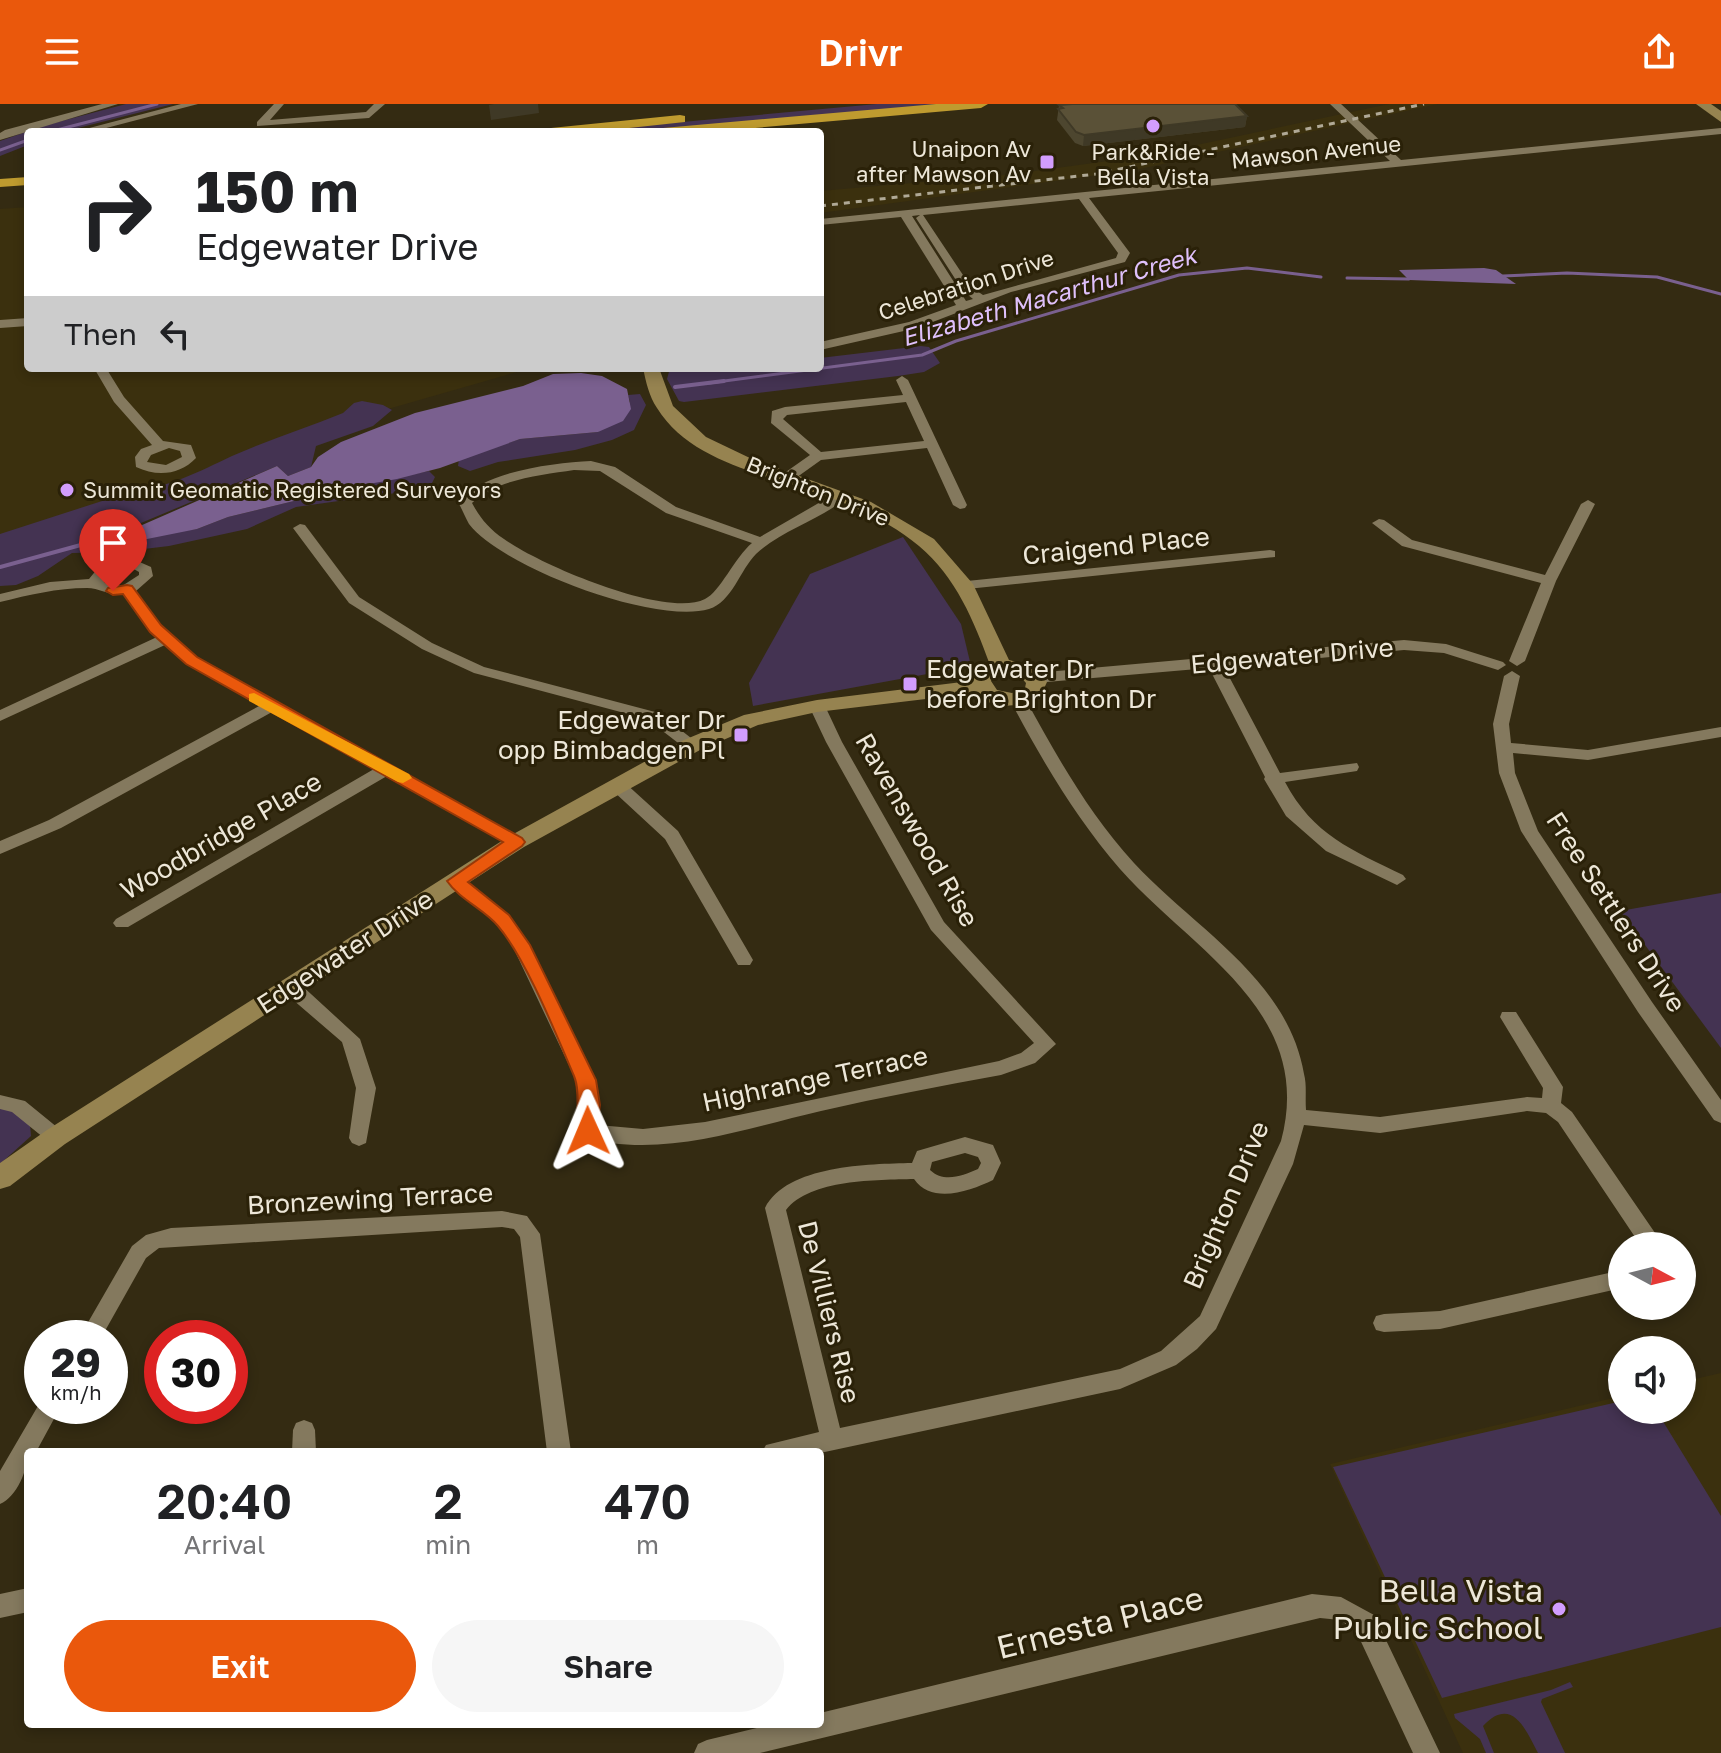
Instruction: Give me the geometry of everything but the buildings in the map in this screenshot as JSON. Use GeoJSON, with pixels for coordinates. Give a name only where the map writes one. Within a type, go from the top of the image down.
{"type":"FeatureCollection","features":[{"type":"Feature","properties":{"kind":"highway"},"geometry":{"type":"LineString","coordinates":[[594,128],[853,104]]}},
{"type":"Feature","properties":{"kind":"highway"},"geometry":{"type":"LineString","coordinates":[[708,128],[981,104]]}},
{"type":"Feature","properties":{"kind":"highway"},"geometry":{"type":"LineString","coordinates":[[0,183],[24,181]]}},
{"type":"Feature","properties":{"kind":"highway"},"geometry":{"type":"LineString","coordinates":[[0,190],[24,188]]}},
{"type":"Feature","properties":{"kind":"street"},"geometry":{"type":"LineString","coordinates":[[3,133],[113,104]]}},
{"type":"Feature","properties":{"kind":"street"},"geometry":{"type":"LineString","coordinates":[[93,128],[193,104]]}},
{"type":"Feature","properties":{"kind":"street"},"geometry":{"type":"LineString","coordinates":[[279,104],[261,124],[369,115],[380,104]]}},
{"type":"Feature","properties":{"kind":"street"},"geometry":{"type":"LineString","coordinates":[[1703,104],[1721,118]]}},
{"type":"Feature","properties":{"kind":"street"},"geometry":{"type":"LineString","coordinates":[[1339,108],[1399,164]]}},
{"type":"Feature","properties":{"kind":"street"},"geometry":{"type":"LineString","coordinates":[[129,118],[139,128]]}},
{"type":"Feature","properties":{"kind":"street","name":"Mawson Avenue"},"geometry":{"type":"LineString","coordinates":[[824,222],[1721,131]]}},
{"type":"Feature","properties":{"kind":"street","name":"Celebration Drive"},"geometry":{"type":"LineString","coordinates":[[824,345],[913,325],[962,305],[1123,258],[1124,253],[1082,196]]}},
{"type":"Feature","properties":{"kind":"street"},"geometry":{"type":"LineString","coordinates":[[919,212],[967,289],[981,299]]}},
{"type":"Feature","properties":{"kind":"street"},"geometry":{"type":"LineString","coordinates":[[905,214],[962,305]]}},
{"type":"Feature","properties":{"kind":"street"},"geometry":{"type":"LineString","coordinates":[[0,324],[24,322]]}},
{"type":"Feature","properties":{"kind":"street"},"geometry":{"type":"LineString","coordinates":[[102,372],[119,399],[160,446]]}},
{"type":"Feature","properties":{"kind":"street","name":"Brighton Drive"},"geometry":{"type":"LineString","coordinates":[[652,372],[665,408],[678,423],[708,446],[841,496],[892,520],[943,558],[967,585],[1001,666]]}},
{"type":"Feature","properties":{"kind":"street"},"geometry":{"type":"LineString","coordinates":[[902,380],[960,505]]}},
{"type":"Feature","properties":{"kind":"street"},"geometry":{"type":"LineString","coordinates":[[817,456],[809,442],[781,426],[776,420],[777,414],[910,398]]}},
{"type":"Feature","properties":{"kind":"street"},"geometry":{"type":"LineString","coordinates":[[788,477],[817,456],[931,444]]}},
{"type":"Feature","properties":{"kind":"street"},"geometry":{"type":"LineString","coordinates":[[762,542],[670,510],[609,470],[596,465],[580,464],[549,470],[481,488],[467,497],[468,510],[493,536],[557,575],[634,599],[676,607],[698,607],[719,596],[741,561],[762,542],[841,496]]}},
{"type":"Feature","properties":{"kind":"street","name":"Free Settlers Drive"},"geometry":{"type":"LineString","coordinates":[[1588,504],[1549,581],[1514,668],[1501,724],[1507,773],[1530,831],[1629,984],[1721,1115]]}},
{"type":"Feature","properties":{"kind":"street"},"geometry":{"type":"LineString","coordinates":[[1379,523],[1407,543],[1549,581]]}},
{"type":"Feature","properties":{"kind":"street"},"geometry":{"type":"LineString","coordinates":[[300,528],[354,600],[427,646],[479,670],[653,716],[692,745]]}},
{"type":"Feature","properties":{"kind":"street","name":"Craigend Place"},"geometry":{"type":"LineString","coordinates":[[967,585],[1270,554]]}},
{"type":"Feature","properties":{"kind":"street"},"geometry":{"type":"LineString","coordinates":[[0,598],[50,586],[96,583],[107,590],[127,589],[145,579],[147,573],[143,567],[130,563],[113,566],[99,574],[96,583]]}},
{"type":"Feature","properties":{"kind":"street"},"geometry":{"type":"LineString","coordinates":[[127,589],[155,628],[192,660],[516,842]]}},
{"type":"Feature","properties":{"kind":"street"},"geometry":{"type":"LineString","coordinates":[[0,716],[167,638]]}},
{"type":"Feature","properties":{"kind":"street","name":"Edgewater Drive"},"geometry":{"type":"LineString","coordinates":[[1035,678],[1404,645],[1446,649],[1498,665],[1501,672],[1514,668]]}},
{"type":"Feature","properties":{"kind":"street"},"geometry":{"type":"LineString","coordinates":[[1214,663],[1272,779],[1292,812],[1332,847],[1397,879]]}},
{"type":"Feature","properties":{"kind":"street"},"geometry":{"type":"LineString","coordinates":[[1001,666],[1025,670],[1035,678],[1034,691],[1018,700],[995,698],[981,686],[980,681],[987,672],[1001,666]]}},
{"type":"Feature","properties":{"kind":"street","name":"Edgewater Drive"},"geometry":{"type":"LineString","coordinates":[[0,1178],[56,1137],[516,842],[692,745],[752,720],[817,706],[981,686]]}},
{"type":"Feature","properties":{"kind":"street","name":"Brighton Drive"},"geometry":{"type":"LineString","coordinates":[[793,1448],[1120,1379],[1170,1359],[1191,1343],[1208,1322],[1285,1158],[1296,1117],[1296,1096],[1288,1053],[1259,994],[1234,963],[1129,868],[1067,787],[1018,700]]}},
{"type":"Feature","properties":{"kind":"street"},"geometry":{"type":"LineString","coordinates":[[0,848],[55,824],[271,706]]}},
{"type":"Feature","properties":{"kind":"street","name":"Ravenswood Rise"},"geometry":{"type":"LineString","coordinates":[[817,706],[937,926],[1046,1044]]}},
{"type":"Feature","properties":{"kind":"street"},"geometry":{"type":"LineString","coordinates":[[1504,747],[1588,755],[1721,732]]}},
{"type":"Feature","properties":{"kind":"street"},"geometry":{"type":"LineString","coordinates":[[1272,779],[1351,767]]}},
{"type":"Feature","properties":{"kind":"street","name":"Woodbridge Place"},"geometry":{"type":"LineString","coordinates":[[122,923],[387,769]]}},
{"type":"Feature","properties":{"kind":"street"},"geometry":{"type":"LineString","coordinates":[[618,786],[672,835],[744,960]]}},
{"type":"Feature","properties":{"kind":"street","name":"Highrange Terrace"},"geometry":{"type":"LineString","coordinates":[[455,881],[503,919],[521,945],[586,1080],[590,1105],[588,1131],[631,1137],[705,1129],[1001,1068],[1028,1058],[1046,1044]]}},
{"type":"Feature","properties":{"kind":"street"},"geometry":{"type":"LineString","coordinates":[[292,988],[350,1039],[366,1088],[359,1138]]}},
{"type":"Feature","properties":{"kind":"street"},"geometry":{"type":"LineString","coordinates":[[1509,1017],[1553,1087],[1551,1106]]}},
{"type":"Feature","properties":{"kind":"street"},"geometry":{"type":"LineString","coordinates":[[0,1102],[18,1106],[56,1137]]}},
{"type":"Feature","properties":{"kind":"street"},"geometry":{"type":"LineString","coordinates":[[1296,1117],[1380,1125],[1527,1104],[1551,1106],[1565,1117],[1643,1232]]}},
{"type":"Feature","properties":{"kind":"street","name":"De Villiers Rise"},"geometry":{"type":"LineString","coordinates":[[832,1440],[775,1208],[780,1198],[800,1187],[870,1172],[919,1171]]}},
{"type":"Feature","properties":{"kind":"street","name":"Bronzewing Terrace"},"geometry":{"type":"LineString","coordinates":[[100,1320],[139,1252],[153,1241],[486,1220],[520,1222],[530,1234],[558,1448]]}},
{"type":"Feature","properties":{"kind":"street"},"geometry":{"type":"LineString","coordinates":[[1384,1323],[1440,1320],[1608,1282]]}},
{"type":"Feature","properties":{"kind":"street"},"geometry":{"type":"LineString","coordinates":[[26,1448],[40,1424]]}},
{"type":"Feature","properties":{"kind":"street"},"geometry":{"type":"LineString","coordinates":[[0,1493],[24,1451]]}},
{"type":"Feature","properties":{"kind":"street"},"geometry":{"type":"LineString","coordinates":[[0,1606],[24,1601]]}},
{"type":"Feature","properties":{"kind":"street","name":"Ernesta Place"},"geometry":{"type":"LineString","coordinates":[[824,1725],[1312,1606],[1327,1606],[1353,1612],[1365,1623],[1427,1753]]}},
{"type":"Feature","properties":{"kind":"street","name":"Ernesta Place"},"geometry":{"type":"LineString","coordinates":[[707,1753],[810,1728]]}},
{"type":"Feature","properties":{"kind":"shaded area"},"geometry":{"type":"Polygon","coordinates":[[[126,104],[173,104],[78,128],[37,128],[126,104]]]}},
{"type":"Feature","properties":{"kind":"shaded area"},"geometry":{"type":"Polygon","coordinates":[[[877,104],[943,104],[678,128],[616,128],[877,104]]]}},
{"type":"Feature","properties":{"kind":"shaded area"},"geometry":{"type":"Polygon","coordinates":[[[1389,104],[1438,104],[1135,170],[824,212],[824,191],[1004,175],[1145,156],[1389,104]]]}},
{"type":"Feature","properties":{"kind":"shaded area"},"geometry":{"type":"Polygon","coordinates":[[[24,133],[24,147],[0,156],[0,141],[24,133]]]}},
{"type":"Feature","properties":{"kind":"shaded area"},"geometry":{"type":"Polygon","coordinates":[[[24,207],[24,372],[517,372],[367,415],[0,542],[0,209],[24,207]]]}},
{"type":"Feature","properties":{"kind":"shaded area"},"geometry":{"type":"Polygon","coordinates":[[[1399,270],[1496,270],[1516,284],[1409,280],[1399,270]]]}},
{"type":"Feature","properties":{"kind":"shaded area"},"geometry":{"type":"Polygon","coordinates":[[[921,346],[929,347],[940,363],[924,372],[898,376],[684,402],[679,401],[667,379],[669,372],[824,372],[824,358],[921,346]]]}},
{"type":"Feature","properties":{"kind":"shaded area"},"geometry":{"type":"Polygon","coordinates":[[[553,374],[602,376],[627,389],[631,409],[623,421],[598,432],[520,439],[440,468],[397,479],[340,489],[322,484],[303,490],[294,501],[228,517],[197,529],[142,540],[94,541],[117,536],[277,466],[288,476],[311,467],[318,457],[341,442],[415,413],[523,386],[553,374]]]}},
{"type":"Feature","properties":{"kind":"shaded area"},"geometry":{"type":"Polygon","coordinates":[[[640,394],[646,405],[634,430],[612,440],[575,450],[498,462],[470,471],[458,466],[459,459],[520,439],[598,432],[630,402],[628,395],[640,394]]]}},
{"type":"Feature","properties":{"kind":"shaded area"},"geometry":{"type":"Polygon","coordinates":[[[362,401],[392,410],[373,426],[316,446],[311,467],[288,476],[277,466],[98,541],[197,529],[228,517],[294,501],[303,490],[322,484],[340,489],[429,471],[435,477],[432,483],[410,491],[296,507],[247,529],[169,546],[72,553],[38,576],[16,585],[0,586],[0,534],[133,491],[184,478],[246,450],[343,413],[354,403],[362,401]]]}},
{"type":"Feature","properties":{"kind":"shaded area"},"geometry":{"type":"Polygon","coordinates":[[[903,537],[961,624],[971,666],[753,706],[749,683],[810,574],[903,537]]]}},
{"type":"Feature","properties":{"kind":"shaded area"},"geometry":{"type":"Polygon","coordinates":[[[1721,893],[1721,1048],[1620,911],[1721,893]]]}},
{"type":"Feature","properties":{"kind":"shaded area"},"geometry":{"type":"Polygon","coordinates":[[[0,1108],[10,1109],[30,1124],[31,1136],[0,1164],[0,1108]]]}},
{"type":"Feature","properties":{"kind":"shaded area","name":"Bella Vista Public School"},"geometry":{"type":"Polygon","coordinates":[[[1721,1373],[1721,1753],[1463,1753],[1330,1464],[1608,1399],[1608,1424],[1696,1424],[1696,1379],[1721,1373]]]}},
{"type":"Feature","properties":{"kind":"shaded area","name":"Bella Vista Public School"},"geometry":{"type":"Polygon","coordinates":[[[1608,1404],[1608,1424],[1665,1424],[1721,1516],[1721,1627],[1442,1698],[1333,1467],[1608,1404]]]}},
{"type":"Feature","properties":{"kind":"shaded area"},"geometry":{"type":"Polygon","coordinates":[[[1570,1682],[1573,1687],[1541,1702],[1565,1753],[1538,1753],[1517,1719],[1502,1714],[1483,1726],[1494,1753],[1486,1753],[1480,1739],[1455,1718],[1454,1714],[1551,1690],[1570,1682]]]}},
{"type":"Feature","properties":{"kind":"waterway"},"geometry":{"type":"LineString","coordinates":[[64,128],[157,104]]}},
{"type":"Feature","properties":{"kind":"waterway"},"geometry":{"type":"LineString","coordinates":[[0,150],[24,141]]}},
{"type":"Feature","properties":{"kind":"waterway","name":"Elizabeth Macarthur Creek"},"geometry":{"type":"LineString","coordinates":[[824,368],[922,355],[956,341],[1179,275],[1247,268],[1321,277]]}},
{"type":"Feature","properties":{"kind":"waterway","name":"Elizabeth Macarthur Creek"},"geometry":{"type":"LineString","coordinates":[[1503,276],[1567,273],[1657,277],[1721,294]]}},
{"type":"Feature","properties":{"kind":"waterway","name":"Elizabeth Macarthur Creek"},"geometry":{"type":"LineString","coordinates":[[1347,278],[1409,279]]}},
{"type":"Feature","properties":{"kind":"waterway","name":"Elizabeth Macarthur Creek"},"geometry":{"type":"LineString","coordinates":[[709,383],[793,372]]}},
{"type":"Feature","properties":{"kind":"waterway","name":"Elizabeth Macarthur Creek"},"geometry":{"type":"LineString","coordinates":[[675,387],[724,381]]}},
{"type":"Feature","properties":{"kind":"waterway","name":"Elizabeth Macarthur Creek"},"geometry":{"type":"LineString","coordinates":[[0,567],[99,540]]}},
{"type":"Feature","properties":{"kind":"railway"},"geometry":{"type":"LineString","coordinates":[[824,206],[1096,174],[1424,104]]}},
{"type":"Feature","properties":{"kind":"slow traffic"},"geometry":{"type":"LineString","coordinates":[[254,698],[403,778]]}},
{"type":"Feature","properties":{"kind":"place","name":"Park&Ride - Bella Vista"},"geometry":{"type":"Point","coordinates":[1153,126]}},
{"type":"Feature","properties":{"kind":"place","name":"Unaipon Av after Mawson Av"},"geometry":{"type":"Point","coordinates":[1047,162]}},
{"type":"Feature","properties":{"kind":"place","name":"Summit Geomatic Registered Surveyors"},"geometry":{"type":"Point","coordinates":[67,490]}},
{"type":"Feature","properties":{"kind":"place","name":"Edgewater Dr before Brighton Dr"},"geometry":{"type":"Point","coordinates":[910,684]}},
{"type":"Feature","properties":{"kind":"place","name":"Edgewater Dr opp Bimbadgen Pl"},"geometry":{"type":"Point","coordinates":[741,735]}},
{"type":"Feature","properties":{"kind":"place","name":"Bella Vista Public School"},"geometry":{"type":"Point","coordinates":[1559,1609]}},
{"type":"Feature","properties":{"kind":"route"},"geometry":{"type":"LineString","coordinates":[[113,591],[127,589],[155,628],[192,660],[516,842],[455,881],[503,919],[521,945],[586,1080],[590,1105],[588,1131]]}}]}
